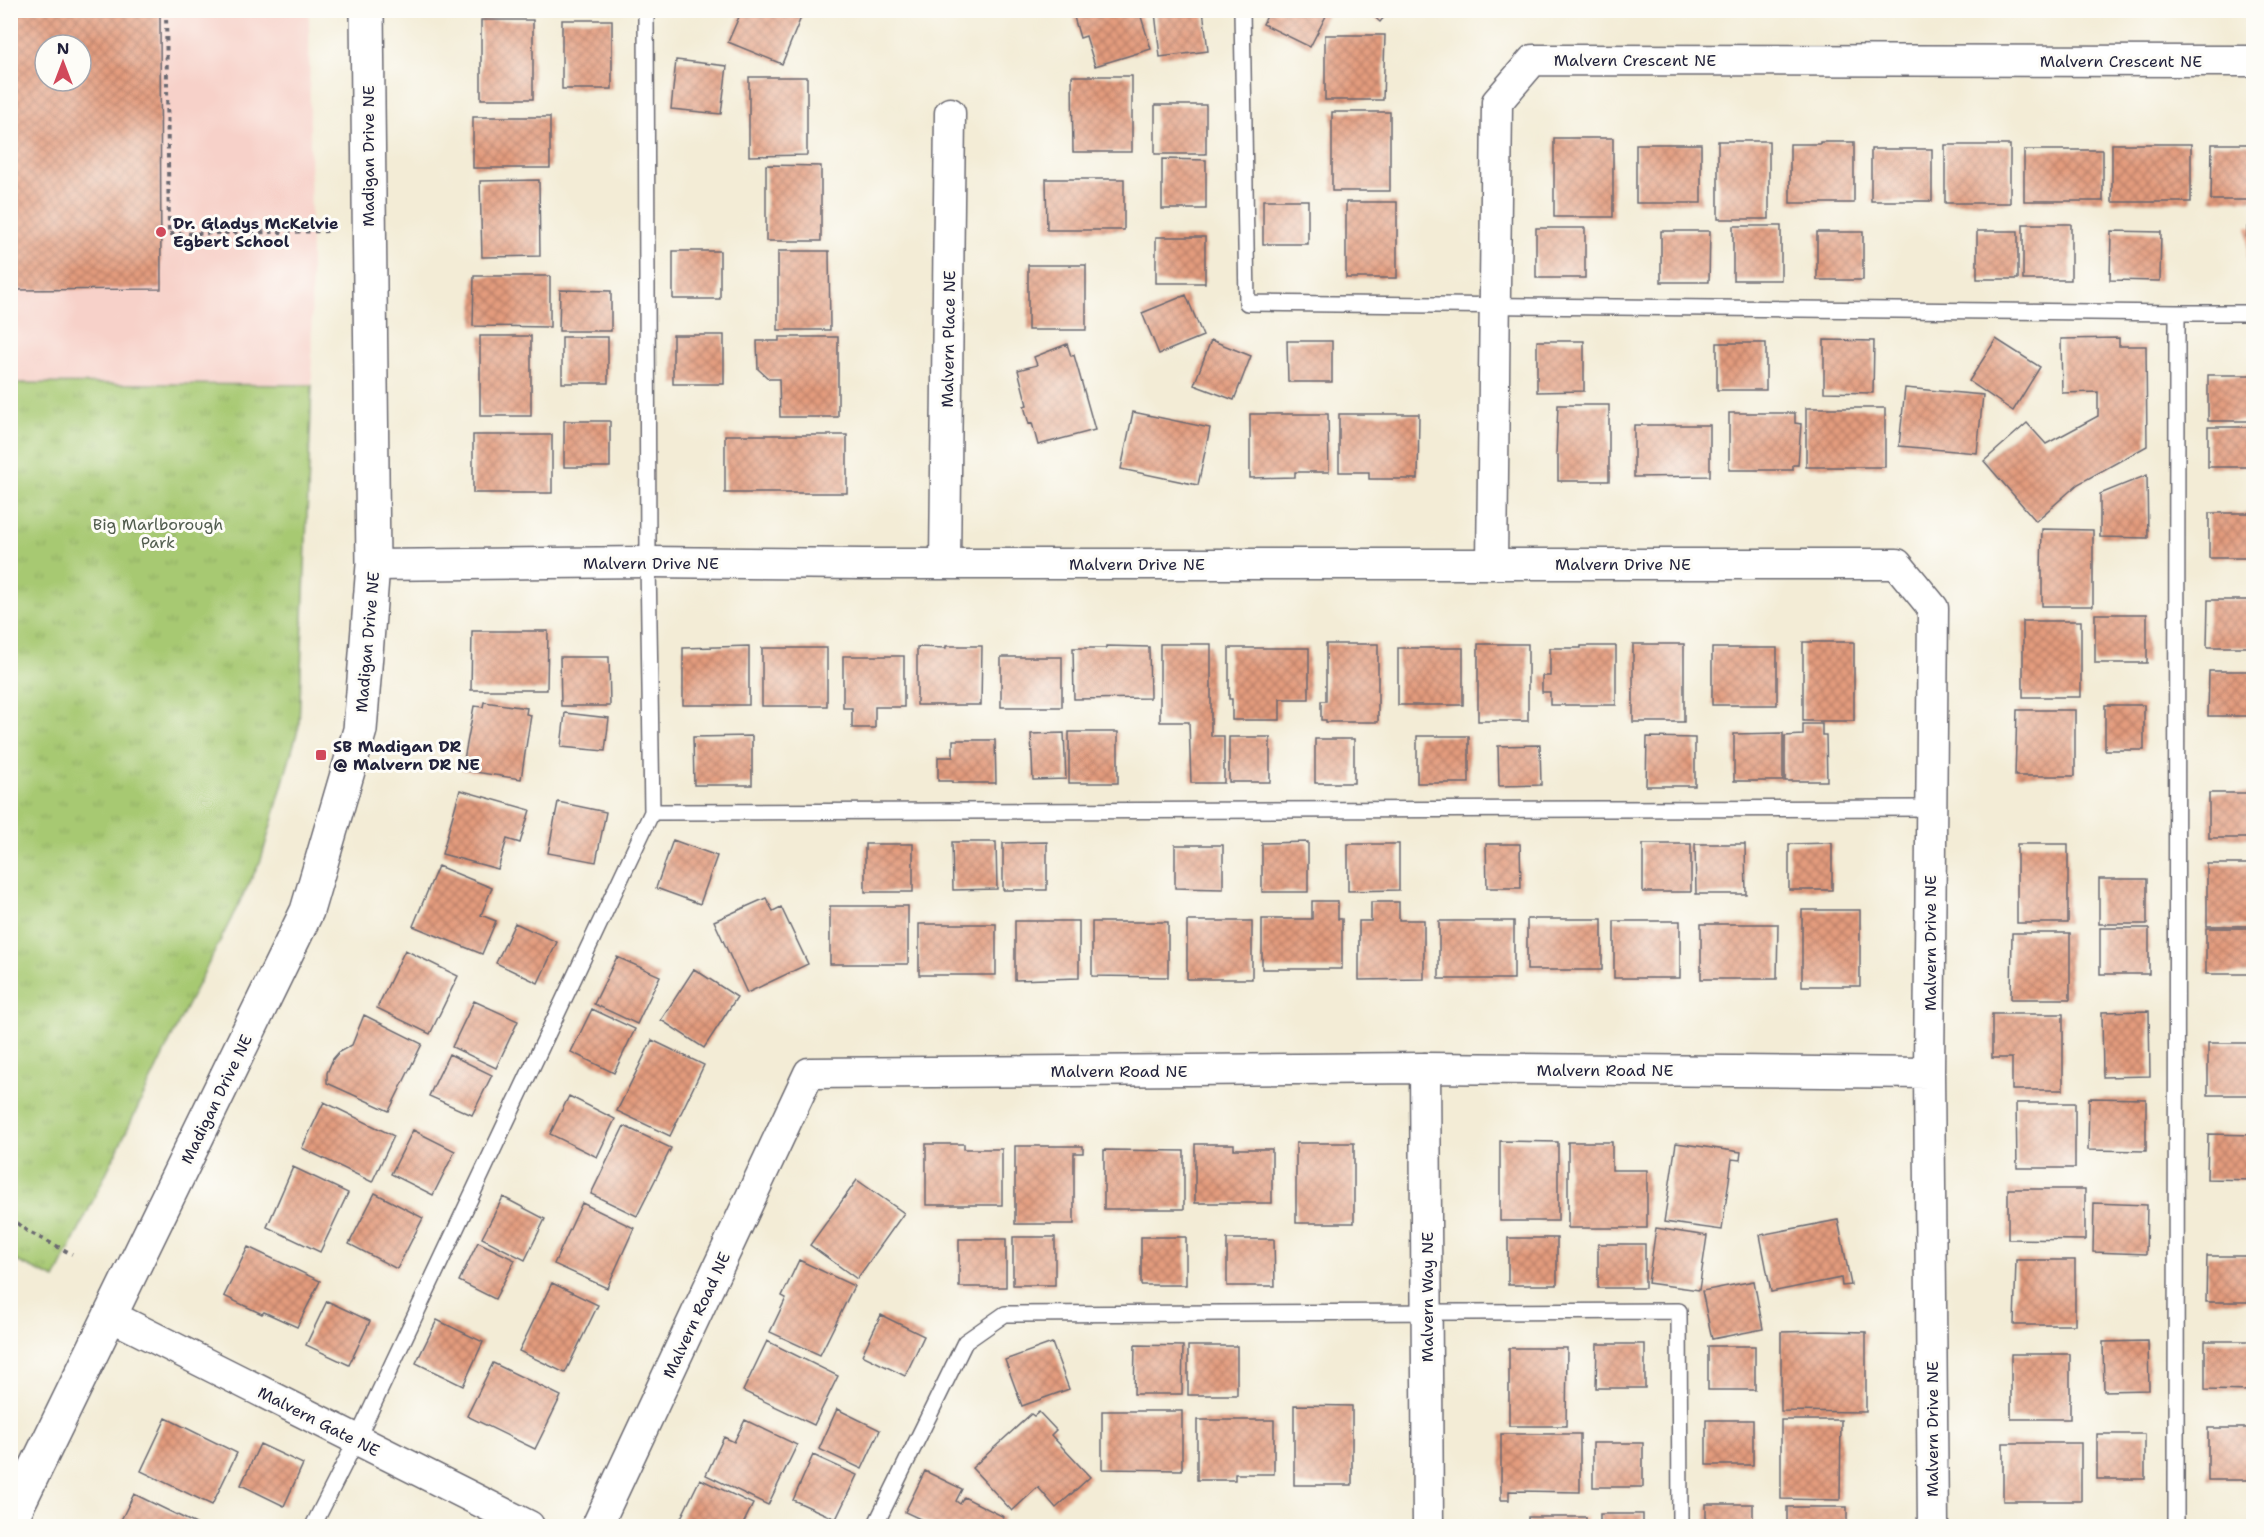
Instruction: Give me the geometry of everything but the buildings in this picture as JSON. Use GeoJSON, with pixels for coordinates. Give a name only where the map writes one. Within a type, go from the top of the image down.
{"type":"FeatureCollection","features":[{"type":"Feature","properties":{"kind":"street","name":"Madigan Drive NE"},"geometry":{"type":"LineString","coordinates":[[13,1508],[110,1316],[307,911],[360,730],[373,565],[367,10]]}},
{"type":"Feature","properties":{"kind":"street","name":"Malvern Crescent NE"},"geometry":{"type":"LineString","coordinates":[[1492,564],[1497,102],[1533,60],[2253,61]]}},
{"type":"Feature","properties":{"kind":"street","name":"Malvern Place NE"},"geometry":{"type":"LineString","coordinates":[[945,564],[950,113]]}},
{"type":"Feature","properties":{"kind":"street","name":"Malvern Drive NE"},"geometry":{"type":"LineString","coordinates":[[373,565],[648,562],[1897,564],[1933,608],[1929,1073],[1933,1527]]}},
{"type":"Feature","properties":{"kind":"street","name":"Malvern Road NE"},"geometry":{"type":"LineString","coordinates":[[597,1527],[809,1073],[1425,1068],[1929,1073]]}},
{"type":"Feature","properties":{"kind":"street","name":"Malvern Way NE"},"geometry":{"type":"LineString","coordinates":[[1425,1068],[1428,1527]]}},
{"type":"Feature","properties":{"kind":"street","name":"Malvern Gate NE"},"geometry":{"type":"LineString","coordinates":[[110,1316],[529,1527]]}},
{"type":"Feature","properties":{"kind":"lane"},"geometry":{"type":"LineString","coordinates":[[313,1527],[357,1439],[652,812],[648,562],[646,10]]}},
{"type":"Feature","properties":{"kind":"lane"},"geometry":{"type":"LineString","coordinates":[[1242,10],[1247,303],[2253,313]]}},
{"type":"Feature","properties":{"kind":"lane"},"geometry":{"type":"LineString","coordinates":[[2176,1527],[2177,313]]}},
{"type":"Feature","properties":{"kind":"lane"},"geometry":{"type":"LineString","coordinates":[[652,812],[1931,808]]}},
{"type":"Feature","properties":{"kind":"lane"},"geometry":{"type":"LineString","coordinates":[[875,1527],[965,1342],[1005,1314],[1427,1311],[1679,1311],[1680,1527]]}},
{"type":"Feature","properties":{"kind":"path"},"geometry":{"type":"LineString","coordinates":[[166,10],[169,234],[369,231]]}},
{"type":"Feature","properties":{"kind":"path"},"geometry":{"type":"LineString","coordinates":[[10,1217],[27,1231],[72,1254]]}},
{"type":"Feature","properties":{"kind":"shaded area","name":"Dr. Gladys McKelvie Egbert School"},"geometry":{"type":"Polygon","coordinates":[[[11,11],[309,11],[312,385],[11,383],[11,11]]]}},
{"type":"Feature","properties":{"kind":"green space","name":"Big Marlborough Park"},"geometry":{"type":"Polygon","coordinates":[[[11,383],[312,385],[299,726],[261,860],[184,1012],[55,1279],[10,1258],[11,383]]]}},
{"type":"Feature","properties":{"kind":"place","name":"Dr. Gladys McKelvie Egbert School"},"geometry":{"type":"Point","coordinates":[161,232]}},
{"type":"Feature","properties":{"kind":"place","name":"SB Madigan DR @ Malvern DR NE"},"geometry":{"type":"Point","coordinates":[321,755]}}]}
